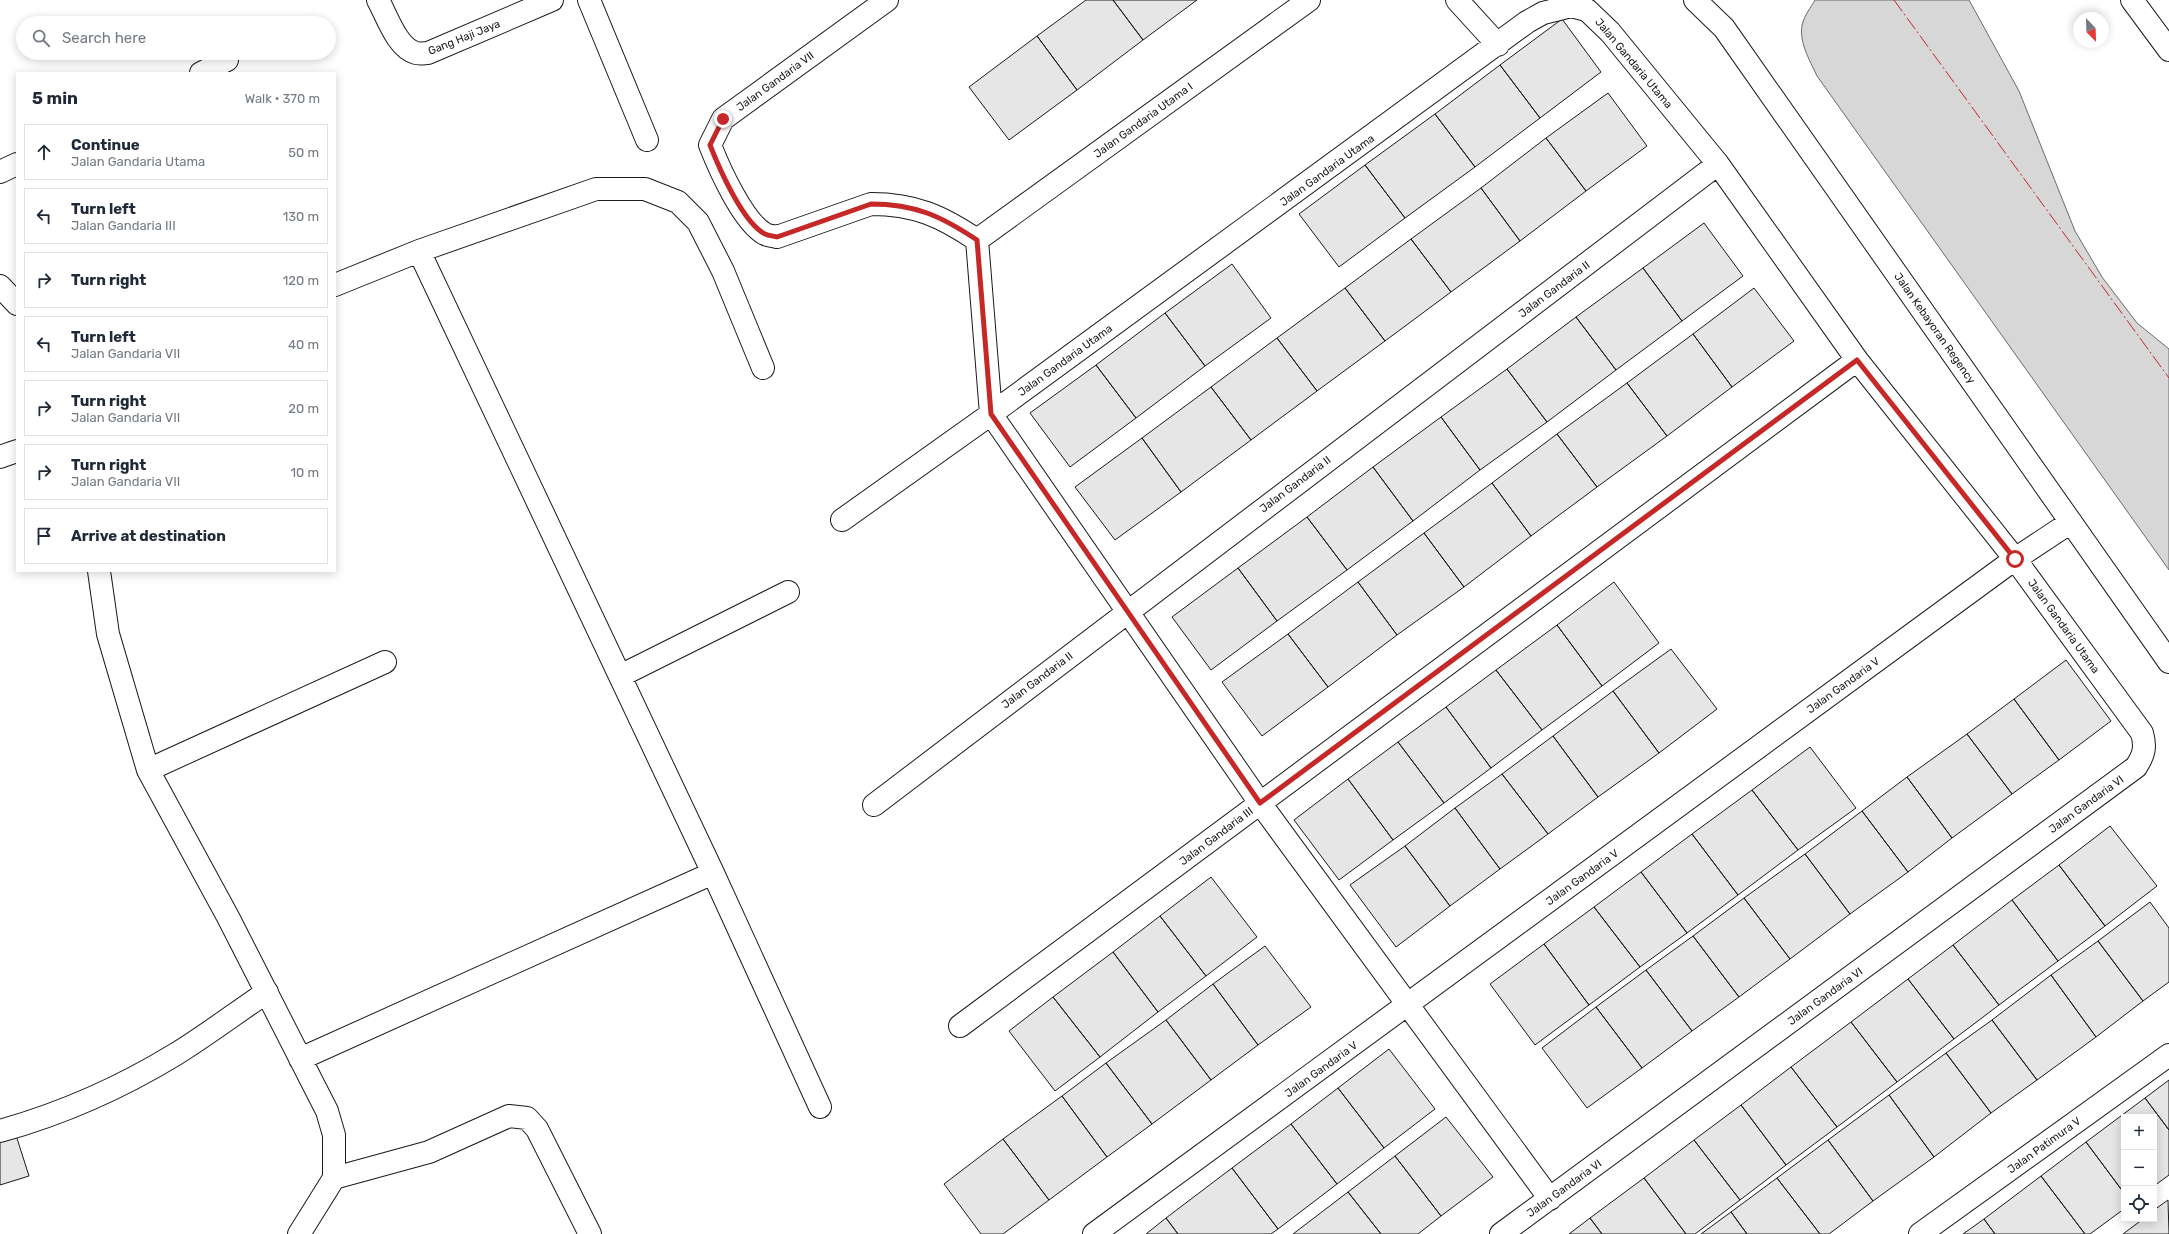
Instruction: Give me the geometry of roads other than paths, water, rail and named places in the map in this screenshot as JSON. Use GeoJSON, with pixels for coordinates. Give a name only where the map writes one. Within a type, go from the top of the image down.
{"type":"FeatureCollection","features":[{"type":"Feature","properties":{"kind":"street","name":"Gang Haji Jaya"},"geometry":{"type":"LineString","coordinates":[[378,0],[400,40],[408,49],[417,53],[428,53],[552,0]]}},
{"type":"Feature","properties":{"kind":"street"},"geometry":{"type":"LineString","coordinates":[[589,0],[647,140]]}},
{"type":"Feature","properties":{"kind":"street","name":"Jalan Gandaria VII"},"geometry":{"type":"LineString","coordinates":[[887,0],[723,119],[710,145],[719,168],[745,214],[754,225],[766,234],[777,237],[871,204],[885,204],[911,207],[947,220],[977,240]]}},
{"type":"Feature","properties":{"kind":"street","name":"Jalan Gandaria Utama I"},"geometry":{"type":"LineString","coordinates":[[977,240],[1309,0]]}},
{"type":"Feature","properties":{"kind":"street","name":"Jalan Kebayoran Regency"},"geometry":{"type":"LineString","coordinates":[[1695,0],[1724,28],[2169,662]]}},
{"type":"Feature","properties":{"kind":"street"},"geometry":{"type":"LineString","coordinates":[[1717,0],[1724,28]]}},
{"type":"Feature","properties":{"kind":"street"},"geometry":{"type":"LineString","coordinates":[[2132,0],[2169,50]]}},
{"type":"Feature","properties":{"kind":"street"},"geometry":{"type":"LineString","coordinates":[[1461,2],[1498,45]]}},
{"type":"Feature","properties":{"kind":"street","name":"Jalan Gandaria Utama"},"geometry":{"type":"LineString","coordinates":[[842,520],[991,414],[1498,45],[1527,22],[1543,13],[1570,6],[1587,10],[1610,32],[1718,164],[1857,360],[2015,559],[2142,734],[2145,743],[2144,753]]}},
{"type":"Feature","properties":{"kind":"street"},"geometry":{"type":"LineString","coordinates":[[203,72],[226,60]]}},
{"type":"Feature","properties":{"kind":"street"},"geometry":{"type":"LineString","coordinates":[[0,172],[16,164]]}},
{"type":"Feature","properties":{"kind":"street","name":"Jalan Gandaria II"},"geometry":{"type":"LineString","coordinates":[[874,805],[1127,611],[1718,164]]}},
{"type":"Feature","properties":{"kind":"street"},"geometry":{"type":"LineString","coordinates":[[336,284],[419,251],[596,189],[645,189],[678,202],[698,222],[723,271],[763,368]]}},
{"type":"Feature","properties":{"kind":"street"},"geometry":{"type":"LineString","coordinates":[[977,240],[991,414],[1260,803],[1550,1199]]}},
{"type":"Feature","properties":{"kind":"street"},"geometry":{"type":"LineString","coordinates":[[419,251],[713,873],[820,1107]]}},
{"type":"Feature","properties":{"kind":"street"},"geometry":{"type":"LineString","coordinates":[[0,286],[16,303]]}},
{"type":"Feature","properties":{"kind":"street","name":"Jalan Gandaria III"},"geometry":{"type":"LineString","coordinates":[[960,1026],[1857,360]]}},
{"type":"Feature","properties":{"kind":"street"},"geometry":{"type":"LineString","coordinates":[[0,457],[16,451]]}},
{"type":"Feature","properties":{"kind":"street","name":"Jalan Gandaria V"},"geometry":{"type":"LineString","coordinates":[[1094,1234],[2015,559],[2071,522]]}},
{"type":"Feature","properties":{"kind":"street"},"geometry":{"type":"LineString","coordinates":[[99,572],[108,634],[148,770],[266,992],[327,1111],[334,1136],[334,1178],[299,1234]]}},
{"type":"Feature","properties":{"kind":"street"},"geometry":{"type":"LineString","coordinates":[[620,676],[788,592]]}},
{"type":"Feature","properties":{"kind":"street"},"geometry":{"type":"LineString","coordinates":[[148,770],[385,662]]}},
{"type":"Feature","properties":{"kind":"street","name":"Jalan Gandaria VI"},"geometry":{"type":"LineString","coordinates":[[1501,1234],[2136,767],[2144,753]]}},
{"type":"Feature","properties":{"kind":"street"},"geometry":{"type":"LineString","coordinates":[[300,1059],[713,873]]}},
{"type":"Feature","properties":{"kind":"street"},"geometry":{"type":"LineString","coordinates":[[0,1131],[63,1110],[129,1080],[176,1054],[266,992]]}},
{"type":"Feature","properties":{"kind":"street","name":"Jalan Patimura V"},"geometry":{"type":"LineString","coordinates":[[1920,1234],[2169,1055]]}},
{"type":"Feature","properties":{"kind":"street"},"geometry":{"type":"LineString","coordinates":[[334,1178],[429,1152],[508,1116],[527,1118],[537,1129],[590,1234]]}}]}
